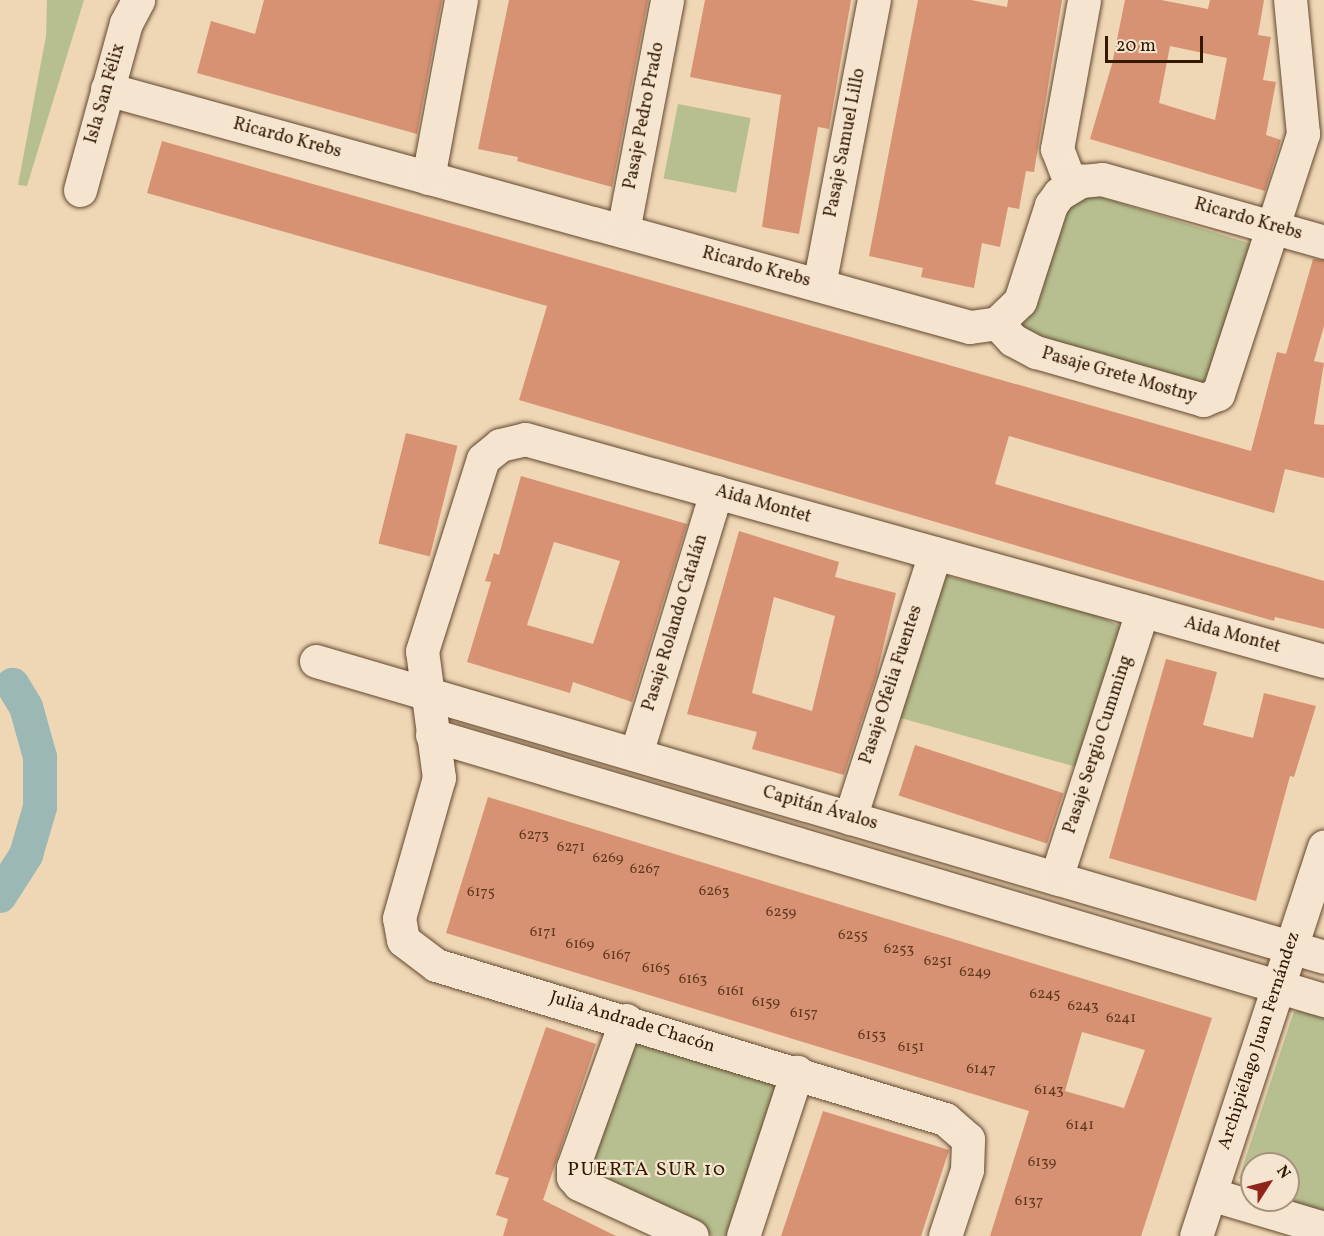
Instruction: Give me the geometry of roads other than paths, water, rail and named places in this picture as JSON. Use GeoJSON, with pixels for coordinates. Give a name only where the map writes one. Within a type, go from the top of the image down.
{"type":"FeatureCollection","features":[{"type":"Feature","properties":{"kind":"street","name":"Isla San Félix"},"geometry":{"type":"LineString","coordinates":[[80,190],[126,23],[138,0]]}},
{"type":"Feature","properties":{"kind":"street"},"geometry":{"type":"LineString","coordinates":[[428,178],[461,0]]}},
{"type":"Feature","properties":{"kind":"street","name":"Pasaje Pedro Prado"},"geometry":{"type":"LineString","coordinates":[[623,231],[667,0]]}},
{"type":"Feature","properties":{"kind":"street","name":"Pasaje Samuel Lillo"},"geometry":{"type":"LineString","coordinates":[[819,285],[873,0]]}},
{"type":"Feature","properties":{"kind":"street"},"geometry":{"type":"LineString","coordinates":[[997,323],[1020,301],[1051,204],[1071,185],[1057,149],[1084,0]]}},
{"type":"Feature","properties":{"kind":"street"},"geometry":{"type":"LineString","coordinates":[[1273,228],[1303,134],[1290,0]]}},
{"type":"Feature","properties":{"kind":"street","name":"Ricardo Krebs"},"geometry":{"type":"LineString","coordinates":[[107,89],[970,327],[997,323]]}},
{"type":"Feature","properties":{"kind":"street","name":"Ricardo Krebs"},"geometry":{"type":"LineString","coordinates":[[1071,185],[1102,179],[1324,242]]}},
{"type":"Feature","properties":{"kind":"street","name":"Pasaje Grete Mostny"},"geometry":{"type":"LineString","coordinates":[[997,323],[1013,340],[1036,352],[1203,400],[1214,399],[1273,228]]}},
{"type":"Feature","properties":{"kind":"street","name":"Aida Montet"},"geometry":{"type":"LineString","coordinates":[[432,735],[422,651],[477,471],[491,450],[525,439],[1324,661]]}},
{"type":"Feature","properties":{"kind":"street","name":"Pasaje Rolando Catalán"},"geometry":{"type":"LineString","coordinates":[[636,754],[716,492]]}},
{"type":"Feature","properties":{"kind":"street","name":"Pasaje Ofelia Fuentes"},"geometry":{"type":"LineString","coordinates":[[850,818],[935,553]]}},
{"type":"Feature","properties":{"kind":"street","name":"Pasaje Sergio Cumming"},"geometry":{"type":"LineString","coordinates":[[1056,878],[1142,611]]}},
{"type":"Feature","properties":{"kind":"street","name":"Capitán Ávalos"},"geometry":{"type":"LineString","coordinates":[[316,661],[1324,957]]}},
{"type":"Feature","properties":{"kind":"street"},"geometry":{"type":"LineString","coordinates":[[432,735],[1324,1000]]}},
{"type":"Feature","properties":{"kind":"street","name":"Julia Andrade Chacón"},"geometry":{"type":"LineString","coordinates":[[432,735],[440,778],[399,918],[403,940],[414,952],[436,965],[626,1020],[945,1119],[969,1140],[967,1170],[945,1236]]}},
{"type":"Feature","properties":{"kind":"street","name":"Archipiélago Juan Fernández"},"geometry":{"type":"LineString","coordinates":[[1196,1236],[1324,847]]}},
{"type":"Feature","properties":{"kind":"street"},"geometry":{"type":"LineString","coordinates":[[626,1020],[573,1167],[573,1177],[579,1184],[692,1236]]}},
{"type":"Feature","properties":{"kind":"street"},"geometry":{"type":"LineString","coordinates":[[742,1236],[797,1072]]}},
{"type":"Feature","properties":{"kind":"street"},"geometry":{"type":"LineString","coordinates":[[1210,1194],[1324,1228]]}},
{"type":"Feature","properties":{"kind":"waterway"},"geometry":{"type":"LineString","coordinates":[[0,896],[26,855],[40,807],[40,757],[26,707],[13,685]]}},
{"type":"Feature","properties":{"kind":"district","name":"PUERTA SUR 10"},"geometry":{"type":"Point","coordinates":[647,1170]}}]}
